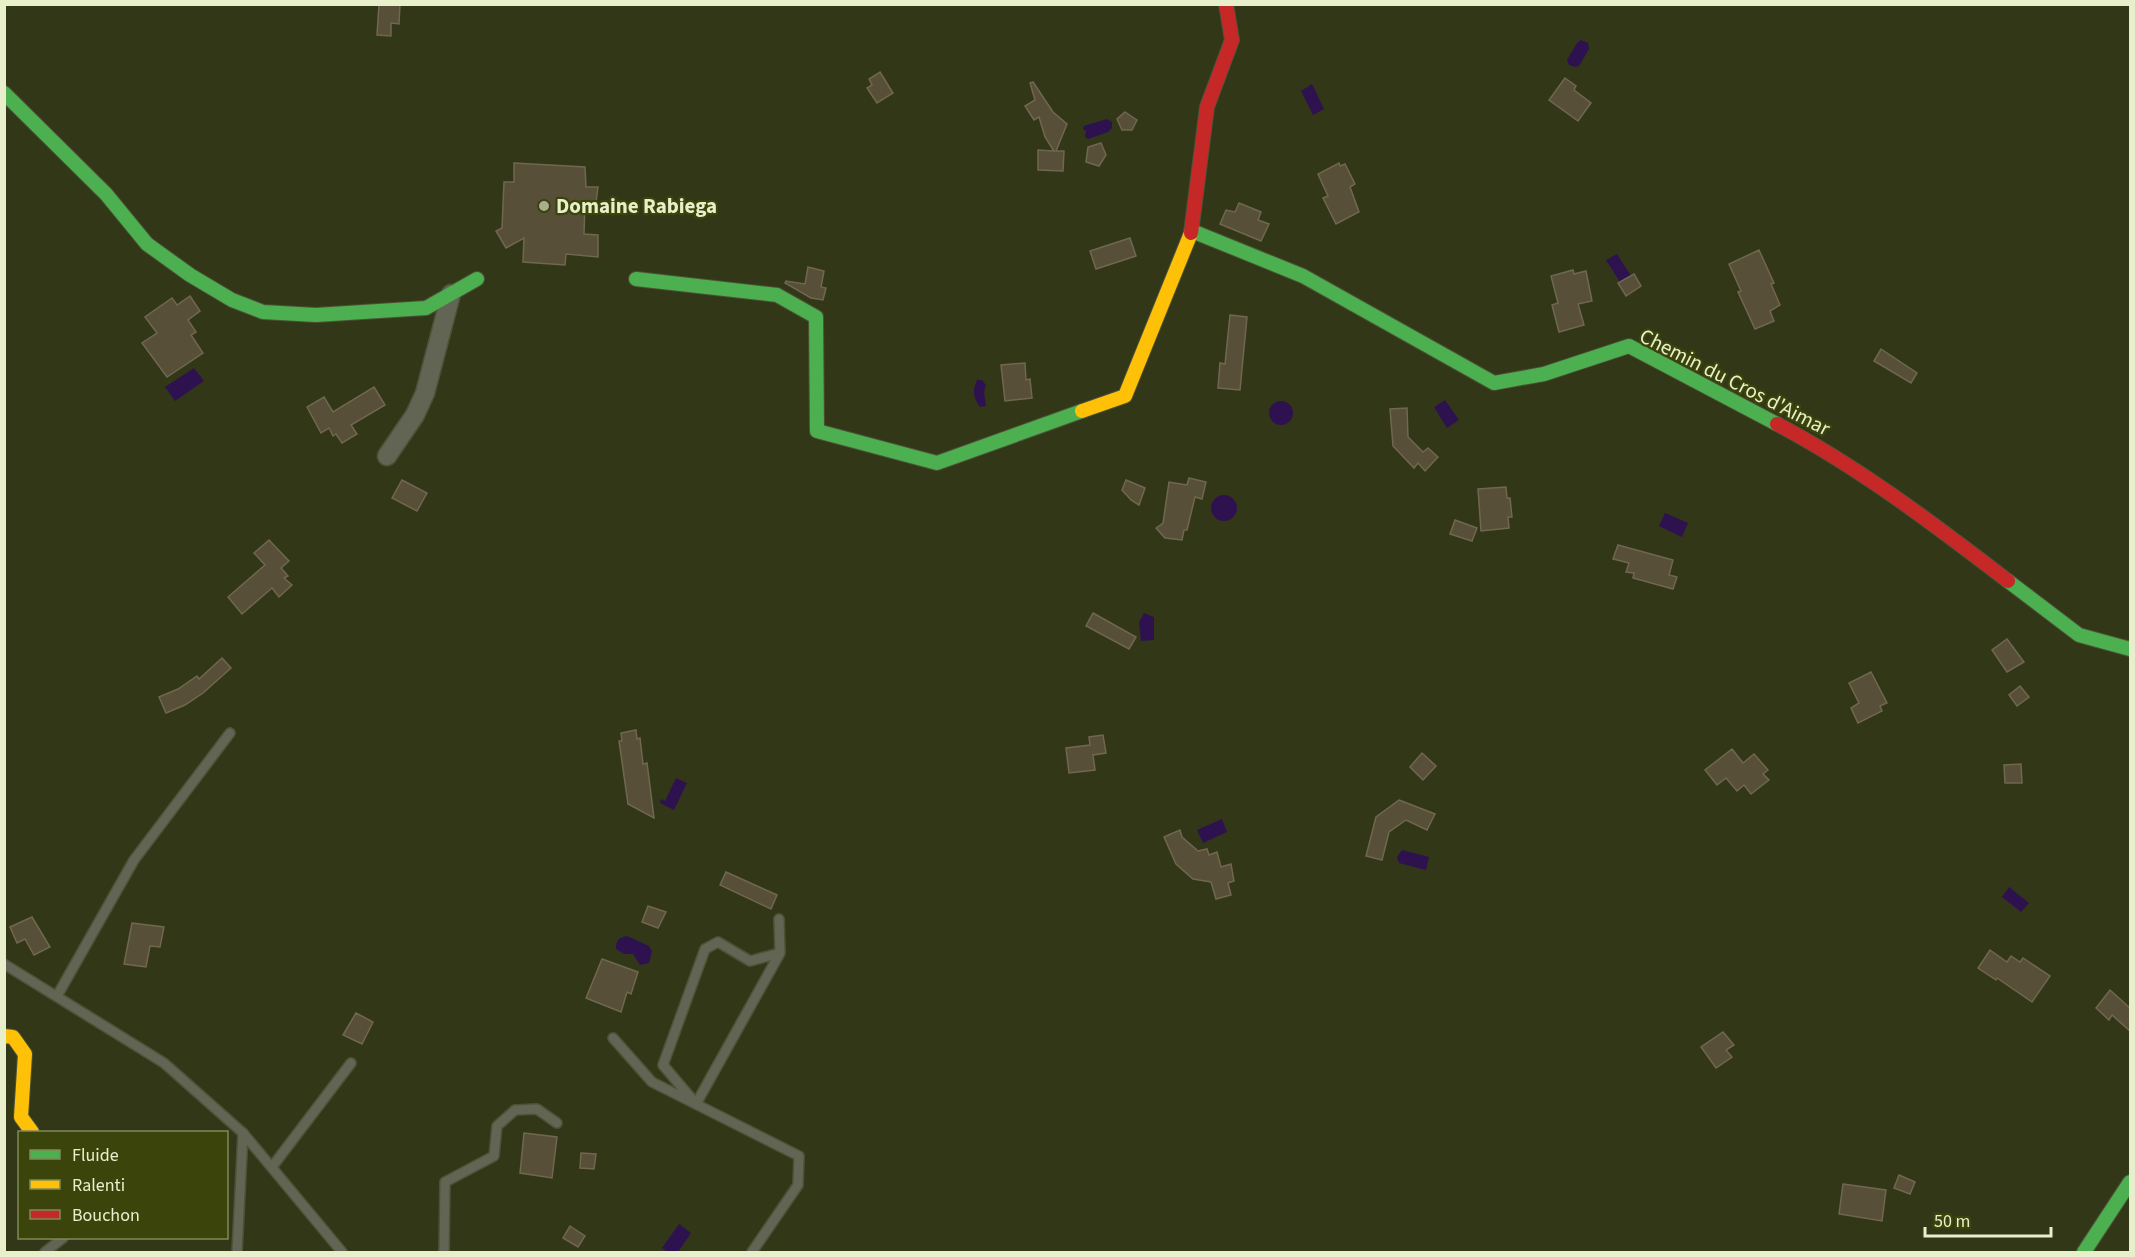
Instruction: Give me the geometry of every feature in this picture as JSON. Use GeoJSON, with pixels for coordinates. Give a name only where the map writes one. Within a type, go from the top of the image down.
{"type":"FeatureCollection","features":[{"type":"Feature","properties":{"kind":"street"},"geometry":{"type":"LineString","coordinates":[[636,279],[777,295],[816,317],[816,431],[937,463],[1125,396],[1192,231],[1207,108],[1232,40],[1226,4]]}},
{"type":"Feature","properties":{"kind":"street"},"geometry":{"type":"LineString","coordinates":[[4,93],[106,194],[147,244],[190,275],[232,300],[263,312],[316,315],[426,308],[477,279]]}},
{"type":"Feature","properties":{"kind":"street","name":"Chemin du Cros d'Aimar"},"geometry":{"type":"LineString","coordinates":[[1192,231],[1303,276],[1494,383],[1544,374],[1629,346],[1813,443],[1936,526],[2079,635],[2130,649]]}},
{"type":"Feature","properties":{"kind":"street"},"geometry":{"type":"LineString","coordinates":[[387,456],[415,415],[425,393],[451,294]]}},
{"type":"Feature","properties":{"kind":"street"},"geometry":{"type":"LineString","coordinates":[[4,1036],[13,1037],[25,1054],[21,1117],[31,1131]]}},
{"type":"Feature","properties":{"kind":"street"},"geometry":{"type":"LineString","coordinates":[[2084,1252],[2130,1182]]}},
{"type":"Feature","properties":{"kind":"lane"},"geometry":{"type":"LineString","coordinates":[[57,996],[134,860],[230,733]]}},
{"type":"Feature","properties":{"kind":"lane"},"geometry":{"type":"LineString","coordinates":[[696,1104],[780,953],[778,919]]}},
{"type":"Feature","properties":{"kind":"lane"},"geometry":{"type":"LineString","coordinates":[[696,1104],[663,1065],[705,949],[718,942],[750,961],[780,953]]}},
{"type":"Feature","properties":{"kind":"lane"},"geometry":{"type":"LineString","coordinates":[[4,964],[164,1063],[243,1132],[342,1252]]}},
{"type":"Feature","properties":{"kind":"lane"},"geometry":{"type":"LineString","coordinates":[[613,1038],[652,1082],[799,1156],[798,1185],[752,1252]]}},
{"type":"Feature","properties":{"kind":"lane"},"geometry":{"type":"LineString","coordinates":[[272,1167],[351,1063]]}},
{"type":"Feature","properties":{"kind":"lane"},"geometry":{"type":"LineString","coordinates":[[444,1252],[446,1182],[494,1156],[498,1126],[515,1110],[537,1109],[557,1123]]}},
{"type":"Feature","properties":{"kind":"lane"},"geometry":{"type":"LineString","coordinates":[[237,1252],[243,1132]]}},
{"type":"Feature","properties":{"kind":"lane"},"geometry":{"type":"LineString","coordinates":[[45,1252],[62,1239]]}},
{"type":"Feature","properties":{"kind":"shaded area"},"geometry":{"type":"Polygon","coordinates":[[[1581,40],[1588,43],[1589,49],[1579,66],[1569,65],[1567,60],[1581,40]]]}},
{"type":"Feature","properties":{"kind":"shaded area"},"geometry":{"type":"Polygon","coordinates":[[[1312,84],[1324,109],[1313,115],[1301,91],[1312,84]]]}},
{"type":"Feature","properties":{"kind":"shaded area"},"geometry":{"type":"Polygon","coordinates":[[[1107,119],[1112,122],[1112,128],[1108,132],[1088,139],[1085,137],[1084,126],[1107,119]]]}},
{"type":"Feature","properties":{"kind":"shaded area"},"geometry":{"type":"Polygon","coordinates":[[[1617,254],[1631,276],[1620,282],[1606,260],[1617,254]]]}},
{"type":"Feature","properties":{"kind":"shaded area"},"geometry":{"type":"Polygon","coordinates":[[[194,368],[204,381],[175,401],[165,387],[194,368]]]}},
{"type":"Feature","properties":{"kind":"shaded area"},"geometry":{"type":"Polygon","coordinates":[[[977,380],[982,380],[986,385],[984,392],[986,406],[980,407],[975,397],[974,387],[977,380]]]}},
{"type":"Feature","properties":{"kind":"shaded area"},"geometry":{"type":"Polygon","coordinates":[[[1445,400],[1459,420],[1447,428],[1434,407],[1445,400]]]}},
{"type":"Feature","properties":{"kind":"shaded area"},"geometry":{"type":"Polygon","coordinates":[[[1281,401],[1286,402],[1292,408],[1292,418],[1286,424],[1281,425],[1276,424],[1270,418],[1269,413],[1270,408],[1276,402],[1281,401]]]}},
{"type":"Feature","properties":{"kind":"shaded area"},"geometry":{"type":"Polygon","coordinates":[[[1224,495],[1233,499],[1237,508],[1233,517],[1224,521],[1215,517],[1211,508],[1215,499],[1224,495]]]}},
{"type":"Feature","properties":{"kind":"shaded area"},"geometry":{"type":"Polygon","coordinates":[[[1665,513],[1688,523],[1682,537],[1659,526],[1665,513]]]}},
{"type":"Feature","properties":{"kind":"shaded area"},"geometry":{"type":"Polygon","coordinates":[[[1144,613],[1154,617],[1154,640],[1141,641],[1139,622],[1144,613]]]}},
{"type":"Feature","properties":{"kind":"shaded area"},"geometry":{"type":"Polygon","coordinates":[[[676,778],[687,783],[674,810],[660,803],[661,799],[665,801],[676,778]]]}},
{"type":"Feature","properties":{"kind":"shaded area"},"geometry":{"type":"Polygon","coordinates":[[[1222,819],[1227,832],[1203,843],[1197,830],[1222,819]]]}},
{"type":"Feature","properties":{"kind":"shaded area"},"geometry":{"type":"Polygon","coordinates":[[[1402,850],[1429,857],[1426,870],[1399,863],[1397,857],[1402,850]]]}},
{"type":"Feature","properties":{"kind":"shaded area"},"geometry":{"type":"Polygon","coordinates":[[[2009,887],[2029,903],[2021,912],[2002,897],[2009,887]]]}},
{"type":"Feature","properties":{"kind":"shaded area"},"geometry":{"type":"Polygon","coordinates":[[[627,936],[649,946],[652,951],[649,963],[640,965],[633,954],[624,954],[616,949],[618,939],[627,936]]]}},
{"type":"Feature","properties":{"kind":"shaded area"},"geometry":{"type":"Polygon","coordinates":[[[679,1224],[691,1233],[678,1252],[665,1252],[662,1248],[679,1224]]]}},
{"type":"Feature","properties":{"kind":"building"},"geometry":{"type":"Polygon","coordinates":[[[379,4],[400,4],[399,24],[391,23],[391,36],[377,35],[379,4]]]}},
{"type":"Feature","properties":{"kind":"building"},"geometry":{"type":"Polygon","coordinates":[[[880,72],[893,93],[877,103],[867,88],[872,85],[869,79],[880,72]]]}},
{"type":"Feature","properties":{"kind":"building"},"geometry":{"type":"Polygon","coordinates":[[[1565,78],[1576,86],[1574,90],[1591,103],[1578,121],[1549,100],[1565,78]]]}},
{"type":"Feature","properties":{"kind":"building"},"geometry":{"type":"Polygon","coordinates":[[[1033,82],[1053,112],[1067,124],[1056,151],[1064,151],[1063,171],[1038,170],[1038,150],[1054,151],[1045,137],[1039,117],[1034,120],[1025,106],[1035,100],[1030,83],[1033,82]]]}},
{"type":"Feature","properties":{"kind":"building"},"geometry":{"type":"Polygon","coordinates":[[[1125,112],[1137,120],[1132,130],[1122,130],[1117,119],[1125,112]]]}},
{"type":"Feature","properties":{"kind":"building"},"geometry":{"type":"Polygon","coordinates":[[[1101,143],[1106,155],[1099,166],[1086,162],[1088,147],[1101,143]]]}},
{"type":"Feature","properties":{"kind":"building","name":"Domaine Rabiega"},"geometry":{"type":"Polygon","coordinates":[[[514,163],[585,167],[586,187],[598,187],[596,202],[585,201],[584,234],[598,235],[598,257],[566,254],[565,265],[523,262],[524,238],[506,248],[496,231],[502,228],[504,182],[514,182],[514,163]]]}},
{"type":"Feature","properties":{"kind":"building"},"geometry":{"type":"Polygon","coordinates":[[[1339,163],[1340,166],[1345,164],[1355,184],[1350,187],[1359,212],[1336,224],[1323,198],[1328,196],[1318,174],[1339,163]]]}},
{"type":"Feature","properties":{"kind":"building"},"geometry":{"type":"Polygon","coordinates":[[[1239,203],[1261,212],[1258,220],[1269,224],[1261,241],[1220,224],[1226,210],[1235,212],[1239,203]]]}},
{"type":"Feature","properties":{"kind":"building"},"geometry":{"type":"Polygon","coordinates":[[[1130,238],[1136,256],[1096,269],[1090,251],[1130,238]]]}},
{"type":"Feature","properties":{"kind":"building"},"geometry":{"type":"Polygon","coordinates":[[[1759,250],[1774,283],[1771,284],[1780,305],[1770,311],[1774,321],[1755,329],[1738,292],[1741,291],[1729,264],[1759,250]]]}},
{"type":"Feature","properties":{"kind":"building"},"geometry":{"type":"Polygon","coordinates":[[[808,267],[824,271],[821,287],[826,288],[823,300],[811,298],[785,283],[786,281],[805,284],[808,267]]]}},
{"type":"Feature","properties":{"kind":"building"},"geometry":{"type":"Polygon","coordinates":[[[1573,270],[1574,274],[1586,271],[1592,301],[1578,304],[1584,325],[1559,332],[1552,305],[1558,303],[1551,276],[1573,270]]]}},
{"type":"Feature","properties":{"kind":"building"},"geometry":{"type":"Polygon","coordinates":[[[1634,274],[1641,286],[1626,296],[1618,283],[1634,274]]]}},
{"type":"Feature","properties":{"kind":"building"},"geometry":{"type":"Polygon","coordinates":[[[190,296],[200,311],[188,320],[196,332],[191,335],[203,353],[167,377],[142,343],[157,333],[145,317],[172,298],[177,305],[190,296]]]}},
{"type":"Feature","properties":{"kind":"building"},"geometry":{"type":"Polygon","coordinates":[[[1230,315],[1247,317],[1240,390],[1218,388],[1220,363],[1225,364],[1230,315]]]}},
{"type":"Feature","properties":{"kind":"building"},"geometry":{"type":"Polygon","coordinates":[[[1881,349],[1917,373],[1911,383],[1874,361],[1881,349]]]}},
{"type":"Feature","properties":{"kind":"building"},"geometry":{"type":"Polygon","coordinates":[[[1025,363],[1026,380],[1030,379],[1032,398],[1005,401],[1001,365],[1025,363]]]}},
{"type":"Feature","properties":{"kind":"building"},"geometry":{"type":"Polygon","coordinates":[[[374,387],[385,405],[351,425],[357,434],[342,443],[336,434],[333,436],[329,428],[321,433],[307,407],[324,397],[333,412],[374,387]]]}},
{"type":"Feature","properties":{"kind":"building"},"geometry":{"type":"Polygon","coordinates":[[[1407,408],[1408,437],[1423,452],[1428,448],[1438,457],[1425,471],[1418,463],[1414,468],[1393,446],[1390,409],[1407,408]]]}},
{"type":"Feature","properties":{"kind":"building"},"geometry":{"type":"Polygon","coordinates":[[[1189,478],[1206,482],[1202,499],[1195,497],[1187,530],[1184,530],[1182,540],[1165,538],[1156,528],[1163,523],[1169,482],[1187,485],[1189,478]]]}},
{"type":"Feature","properties":{"kind":"building"},"geometry":{"type":"Polygon","coordinates":[[[402,480],[427,493],[417,511],[392,498],[402,480]]]}},
{"type":"Feature","properties":{"kind":"building"},"geometry":{"type":"Polygon","coordinates":[[[1126,480],[1145,488],[1139,505],[1122,490],[1126,480]]]}},
{"type":"Feature","properties":{"kind":"building"},"geometry":{"type":"Polygon","coordinates":[[[1506,487],[1512,517],[1508,517],[1509,528],[1481,531],[1478,489],[1506,487]]]}},
{"type":"Feature","properties":{"kind":"building"},"geometry":{"type":"Polygon","coordinates":[[[1455,520],[1477,528],[1472,541],[1450,534],[1455,520]]]}},
{"type":"Feature","properties":{"kind":"building"},"geometry":{"type":"Polygon","coordinates":[[[269,540],[289,561],[281,568],[288,576],[284,578],[292,585],[279,597],[272,588],[242,614],[228,597],[265,565],[254,553],[269,540]]]}},
{"type":"Feature","properties":{"kind":"building"},"geometry":{"type":"Polygon","coordinates":[[[1618,545],[1673,560],[1669,575],[1677,577],[1673,589],[1633,578],[1634,573],[1626,572],[1629,563],[1613,559],[1618,545]]]}},
{"type":"Feature","properties":{"kind":"building"},"geometry":{"type":"Polygon","coordinates":[[[1093,613],[1136,637],[1129,649],[1086,626],[1093,613]]]}},
{"type":"Feature","properties":{"kind":"building"},"geometry":{"type":"Polygon","coordinates":[[[2007,639],[2024,662],[2007,672],[1992,650],[2007,639]]]}},
{"type":"Feature","properties":{"kind":"building"},"geometry":{"type":"Polygon","coordinates":[[[222,658],[231,668],[203,693],[185,705],[166,713],[159,697],[178,689],[197,676],[199,679],[222,658]]]}},
{"type":"Feature","properties":{"kind":"building"},"geometry":{"type":"Polygon","coordinates":[[[1871,672],[1887,703],[1880,706],[1882,711],[1858,723],[1851,708],[1859,703],[1849,683],[1871,672]]]}},
{"type":"Feature","properties":{"kind":"building"},"geometry":{"type":"Polygon","coordinates":[[[2020,686],[2029,697],[2017,706],[2009,695],[2020,686]]]}},
{"type":"Feature","properties":{"kind":"building"},"geometry":{"type":"Polygon","coordinates":[[[636,730],[637,739],[640,738],[643,764],[647,763],[654,818],[628,804],[619,741],[622,741],[621,733],[636,730]]]}},
{"type":"Feature","properties":{"kind":"building"},"geometry":{"type":"Polygon","coordinates":[[[1103,735],[1106,753],[1093,755],[1095,770],[1069,773],[1066,748],[1090,745],[1089,737],[1103,735]]]}},
{"type":"Feature","properties":{"kind":"building"},"geometry":{"type":"Polygon","coordinates":[[[1732,749],[1743,763],[1754,754],[1768,770],[1763,774],[1769,780],[1751,794],[1744,785],[1737,791],[1726,778],[1717,785],[1705,770],[1732,749]]]}},
{"type":"Feature","properties":{"kind":"building"},"geometry":{"type":"Polygon","coordinates":[[[1422,753],[1436,766],[1423,780],[1410,767],[1422,753]]]}},
{"type":"Feature","properties":{"kind":"building"},"geometry":{"type":"Polygon","coordinates":[[[2021,764],[2022,783],[2005,783],[2004,765],[2021,764]]]}},
{"type":"Feature","properties":{"kind":"building"},"geometry":{"type":"Polygon","coordinates":[[[1399,800],[1435,814],[1427,830],[1406,820],[1389,832],[1382,860],[1366,856],[1376,817],[1399,800]]]}},
{"type":"Feature","properties":{"kind":"building"},"geometry":{"type":"Polygon","coordinates":[[[1180,830],[1182,837],[1198,851],[1207,849],[1209,855],[1217,852],[1221,867],[1231,864],[1234,881],[1228,883],[1231,895],[1216,899],[1211,882],[1193,879],[1176,864],[1164,837],[1180,830]]]}},
{"type":"Feature","properties":{"kind":"building"},"geometry":{"type":"Polygon","coordinates":[[[726,872],[777,895],[771,909],[720,885],[726,872]]]}},
{"type":"Feature","properties":{"kind":"building"},"geometry":{"type":"Polygon","coordinates":[[[648,906],[666,912],[658,928],[642,922],[648,906]]]}},
{"type":"Feature","properties":{"kind":"building"},"geometry":{"type":"Polygon","coordinates":[[[32,917],[50,947],[34,955],[25,939],[17,943],[10,927],[32,917]]]}},
{"type":"Feature","properties":{"kind":"building"},"geometry":{"type":"Polygon","coordinates":[[[132,923],[164,927],[160,947],[150,946],[146,967],[124,964],[132,923]]]}},
{"type":"Feature","properties":{"kind":"building"},"geometry":{"type":"Polygon","coordinates":[[[1990,950],[2007,962],[2011,956],[2020,962],[2023,958],[2050,976],[2032,1002],[1978,968],[1990,950]]]}},
{"type":"Feature","properties":{"kind":"building"},"geometry":{"type":"Polygon","coordinates":[[[602,959],[638,972],[631,994],[627,992],[621,1012],[586,998],[602,959]]]}},
{"type":"Feature","properties":{"kind":"building"},"geometry":{"type":"Polygon","coordinates":[[[2110,990],[2130,1008],[2130,1031],[2112,1015],[2109,1020],[2096,1008],[2110,990]]]}},
{"type":"Feature","properties":{"kind":"building"},"geometry":{"type":"Polygon","coordinates":[[[356,1013],[373,1022],[362,1044],[343,1035],[356,1013]]]}},
{"type":"Feature","properties":{"kind":"building"},"geometry":{"type":"Polygon","coordinates":[[[1723,1032],[1734,1045],[1726,1050],[1732,1057],[1716,1068],[1701,1047],[1723,1032]]]}},
{"type":"Feature","properties":{"kind":"building"},"geometry":{"type":"Polygon","coordinates":[[[524,1133],[557,1137],[552,1178],[520,1173],[524,1133]]]}},
{"type":"Feature","properties":{"kind":"building"},"geometry":{"type":"Polygon","coordinates":[[[581,1153],[596,1154],[594,1169],[580,1168],[581,1153]]]}},
{"type":"Feature","properties":{"kind":"building"},"geometry":{"type":"Polygon","coordinates":[[[1899,1175],[1915,1182],[1910,1194],[1894,1188],[1899,1175]]]}},
{"type":"Feature","properties":{"kind":"building"},"geometry":{"type":"Polygon","coordinates":[[[1843,1184],[1886,1190],[1882,1221],[1839,1214],[1843,1184]]]}},
{"type":"Feature","properties":{"kind":"building"},"geometry":{"type":"Polygon","coordinates":[[[570,1226],[585,1236],[578,1247],[563,1238],[570,1226]]]}},
{"type":"Feature","properties":{"kind":"traffic: fast"},"geometry":{"type":"LineString","coordinates":[[4,93],[106,194],[147,244],[190,275],[232,300],[263,312],[316,315],[426,308],[477,279]]}},
{"type":"Feature","properties":{"kind":"traffic: fast"},"geometry":{"type":"LineString","coordinates":[[1192,231],[1303,276],[1494,383],[1544,374],[1629,346],[1777,424]]}},
{"type":"Feature","properties":{"kind":"traffic: fast"},"geometry":{"type":"LineString","coordinates":[[636,279],[777,295],[816,317],[817,431],[937,463],[1082,411]]}},
{"type":"Feature","properties":{"kind":"traffic: fast"},"geometry":{"type":"LineString","coordinates":[[2008,581],[2079,635],[2130,649]]}},
{"type":"Feature","properties":{"kind":"traffic: fast"},"geometry":{"type":"LineString","coordinates":[[2084,1252],[2130,1182]]}},
{"type":"Feature","properties":{"kind":"traffic: slow"},"geometry":{"type":"LineString","coordinates":[[1082,411],[1125,396],[1191,233]]}},
{"type":"Feature","properties":{"kind":"traffic: slow"},"geometry":{"type":"LineString","coordinates":[[4,1036],[13,1037],[25,1054],[21,1117],[31,1131]]}},
{"type":"Feature","properties":{"kind":"traffic: jam"},"geometry":{"type":"LineString","coordinates":[[1191,233],[1207,107],[1232,40],[1226,4]]}},
{"type":"Feature","properties":{"kind":"traffic: jam"},"geometry":{"type":"LineString","coordinates":[[1777,424],[1867,478],[1925,518],[2008,581]]}},
{"type":"Feature","properties":{"kind":"place","name":"Domaine Rabiega"},"geometry":{"type":"Point","coordinates":[544,206]}}]}
